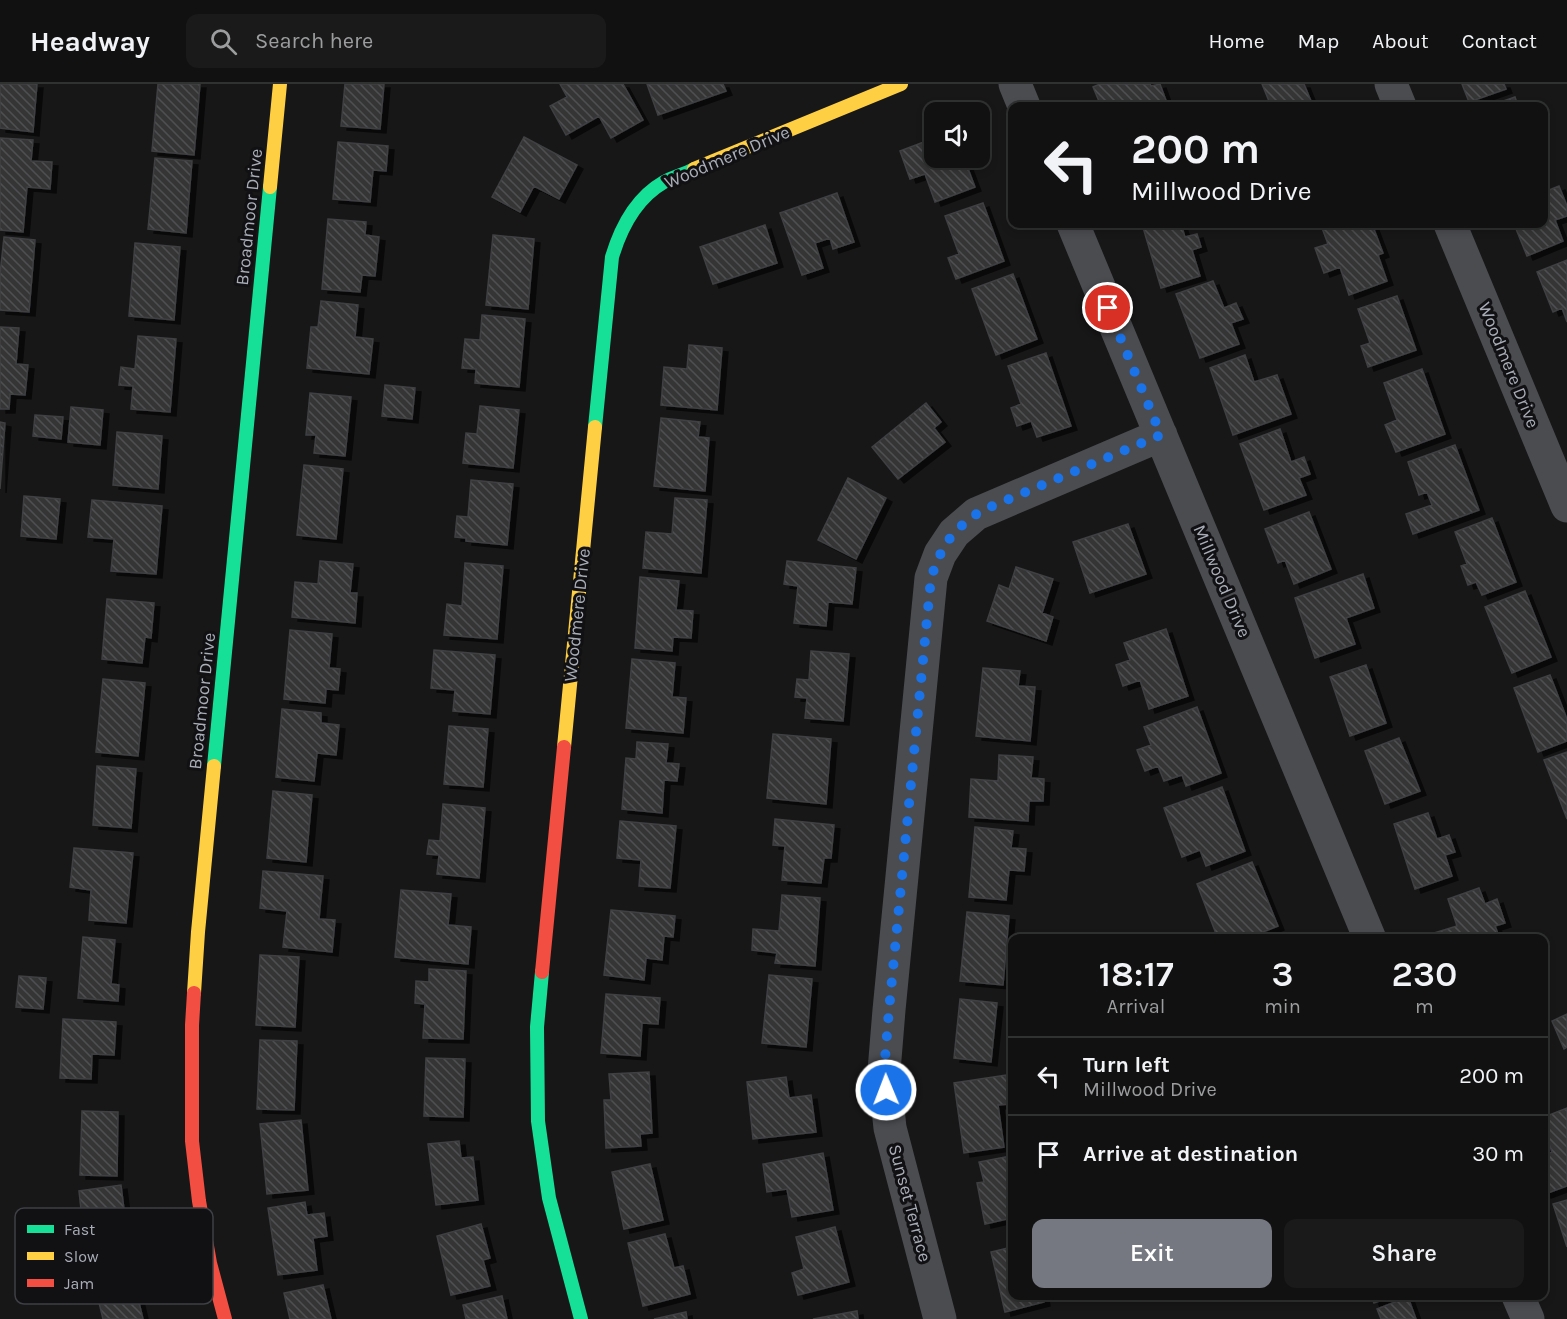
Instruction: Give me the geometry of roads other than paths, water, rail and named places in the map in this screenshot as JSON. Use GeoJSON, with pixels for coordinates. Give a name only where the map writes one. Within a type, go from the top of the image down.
{"type":"FeatureCollection","features":[{"type":"Feature","properties":{"kind":"street","name":"Broadmoor Drive"},"geometry":{"type":"LineString","coordinates":[[200,1208],[192,1141],[192,1025],[199,920],[280,84]]}},
{"type":"Feature","properties":{"kind":"street","name":"Woodmere Drive"},"geometry":{"type":"LineString","coordinates":[[581,1319],[549,1198],[538,1121],[537,1027],[612,257],[618,236],[630,213],[647,194],[664,182],[900,84]]}},
{"type":"Feature","properties":{"kind":"street"},"geometry":{"type":"LineString","coordinates":[[1015,84],[1022,102]]}},
{"type":"Feature","properties":{"kind":"street"},"geometry":{"type":"LineString","coordinates":[[1391,84],[1398,102]]}},
{"type":"Feature","properties":{"kind":"street","name":"Millwood Drive"},"geometry":{"type":"LineString","coordinates":[[1075,228],[1368,934]]}},
{"type":"Feature","properties":{"kind":"street","name":"Woodmere Drive"},"geometry":{"type":"LineString","coordinates":[[1452,228],[1567,506]]}},
{"type":"Feature","properties":{"kind":"street","name":"Sunset Terrace"},"geometry":{"type":"LineString","coordinates":[[940,1319],[890,1128],[884,1071],[931,578],[940,554],[954,533],[976,514],[1161,435]]}},
{"type":"Feature","properties":{"kind":"street","name":"Broadmoor Drive"},"geometry":{"type":"LineString","coordinates":[[213,1274],[225,1319]]}},
{"type":"Feature","properties":{"kind":"street"},"geometry":{"type":"LineString","coordinates":[[1520,1300],[1528,1319]]}}]}
